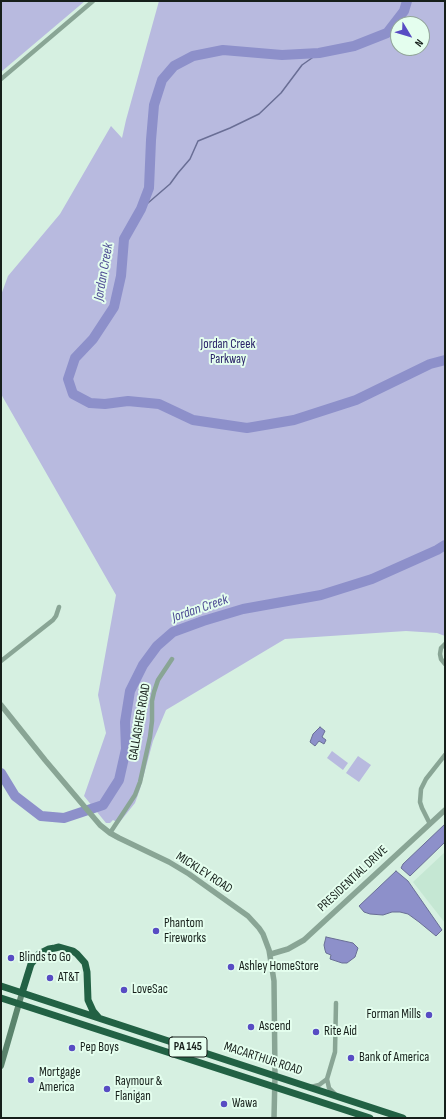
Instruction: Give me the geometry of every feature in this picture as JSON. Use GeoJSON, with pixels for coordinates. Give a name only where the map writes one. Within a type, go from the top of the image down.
{"type":"FeatureCollection","features":[{"type":"Feature","properties":{"kind":"highway"},"geometry":{"type":"LineString","coordinates":[[22,993],[32,964],[39,954],[55,948],[73,951],[84,963],[87,972],[87,990],[90,1005],[101,1019]]}},
{"type":"Feature","properties":{"kind":"highway","name":"MACARTHUR ROAD"},"geometry":{"type":"LineString","coordinates":[[1,986],[403,1118]]}},
{"type":"Feature","properties":{"kind":"highway","name":"MACARTHUR ROAD"},"geometry":{"type":"LineString","coordinates":[[1,998],[370,1118]]}},
{"type":"Feature","properties":{"kind":"main road"},"geometry":{"type":"LineString","coordinates":[[1,1066],[22,993]]}},
{"type":"Feature","properties":{"kind":"street"},"geometry":{"type":"LineString","coordinates":[[1,79],[93,1]]}},
{"type":"Feature","properties":{"kind":"street"},"geometry":{"type":"LineString","coordinates":[[1,661],[53,620],[59,607]]}},
{"type":"Feature","properties":{"kind":"street"},"geometry":{"type":"LineString","coordinates":[[445,644],[441,648],[440,654],[445,664]]}},
{"type":"Feature","properties":{"kind":"street","name":"GALLAGHER ROAD"},"geometry":{"type":"LineString","coordinates":[[110,833],[138,788],[150,737],[154,692],[158,680],[172,659]]}},
{"type":"Feature","properties":{"kind":"street","name":"MICKLEY ROAD"},"geometry":{"type":"LineString","coordinates":[[1,705],[100,825],[110,833],[170,862],[189,874],[248,916],[263,934],[271,954],[274,981],[274,1118]]}},
{"type":"Feature","properties":{"kind":"street"},"geometry":{"type":"LineString","coordinates":[[430,824],[420,802],[421,789],[426,779],[445,754]]}},
{"type":"Feature","properties":{"kind":"street","name":"PRESIDENTIAL DRIVE"},"geometry":{"type":"LineString","coordinates":[[271,954],[288,949],[304,940],[445,810]]}},
{"type":"Feature","properties":{"kind":"street"},"geometry":{"type":"LineString","coordinates":[[336,1003],[335,1052],[327,1079],[329,1088],[338,1096]]}},
{"type":"Feature","properties":{"kind":"street"},"geometry":{"type":"LineString","coordinates":[[310,1087],[319,1085],[327,1079]]}},
{"type":"Feature","properties":{"kind":"shaded area"},"geometry":{"type":"Polygon","coordinates":[[[320,727],[325,731],[322,737],[326,740],[324,744],[319,741],[315,746],[310,742],[313,734],[320,727]]]}},
{"type":"Feature","properties":{"kind":"shaded area"},"geometry":{"type":"Polygon","coordinates":[[[445,824],[445,842],[410,876],[401,868],[403,864],[445,824]]]}},
{"type":"Feature","properties":{"kind":"shaded area"},"geometry":{"type":"Polygon","coordinates":[[[445,852],[445,923],[413,882],[445,852]]]}},
{"type":"Feature","properties":{"kind":"shaded area"},"geometry":{"type":"Polygon","coordinates":[[[396,871],[408,881],[442,930],[436,936],[408,914],[392,912],[383,915],[370,914],[364,912],[359,906],[396,871]]]}},
{"type":"Feature","properties":{"kind":"shaded area"},"geometry":{"type":"Polygon","coordinates":[[[326,937],[353,943],[358,948],[355,957],[347,963],[330,959],[331,955],[326,953],[324,945],[326,937]]]}},
{"type":"Feature","properties":{"kind":"green space"},"geometry":{"type":"Polygon","coordinates":[[[1,1],[85,1],[1,72],[1,1]]]}},
{"type":"Feature","properties":{"kind":"green space","name":"Jordan Creek Parkway"},"geometry":{"type":"Polygon","coordinates":[[[159,1],[445,1],[445,636],[437,633],[406,631],[285,639],[166,710],[153,741],[135,803],[119,823],[113,820],[110,823],[106,823],[84,796],[106,733],[98,695],[116,595],[1,394],[1,295],[8,276],[60,214],[111,126],[122,138],[159,1]]]}},
{"type":"Feature","properties":{"kind":"green space"},"geometry":{"type":"Polygon","coordinates":[[[332,751],[348,763],[343,770],[327,758],[332,751]]]}},
{"type":"Feature","properties":{"kind":"green space"},"geometry":{"type":"Polygon","coordinates":[[[358,756],[371,765],[359,782],[346,773],[358,756]]]}},
{"type":"Feature","properties":{"kind":"waterway","name":"Jordan Creek"},"geometry":{"type":"LineString","coordinates":[[407,1],[404,11],[387,33],[354,46],[319,53],[282,55],[223,50],[193,56],[174,66],[162,80],[154,105],[149,188],[141,209],[124,239],[121,276],[114,307],[93,339],[75,358],[68,379],[73,394],[90,403],[105,404],[128,401],[159,404],[193,420],[247,428],[294,420],[356,400],[430,364],[445,360]]}},
{"type":"Feature","properties":{"kind":"waterway","name":"Jordan Creek"},"geometry":{"type":"LineString","coordinates":[[141,209],[170,184],[190,159],[198,141],[259,114],[281,93],[302,65],[319,53]]}},
{"type":"Feature","properties":{"kind":"waterway","name":"Jordan Creek"},"geometry":{"type":"LineString","coordinates":[[1,773],[15,796],[41,816],[64,818],[103,805],[119,780],[126,749],[125,722],[130,691],[143,665],[157,646],[173,632],[243,609],[321,595],[372,579],[445,545]]}},
{"type":"Feature","properties":{"kind":"place","name":"Phantom Fireworks"},"geometry":{"type":"Point","coordinates":[156,931]}},
{"type":"Feature","properties":{"kind":"place","name":"Blinds to Go"},"geometry":{"type":"Point","coordinates":[11,958]}},
{"type":"Feature","properties":{"kind":"place","name":"Ashley HomeStore"},"geometry":{"type":"Point","coordinates":[231,967]}},
{"type":"Feature","properties":{"kind":"place","name":"AT&T"},"geometry":{"type":"Point","coordinates":[50,978]}},
{"type":"Feature","properties":{"kind":"place","name":"LoveSac"},"geometry":{"type":"Point","coordinates":[124,990]}},
{"type":"Feature","properties":{"kind":"place","name":"Forman Mills"},"geometry":{"type":"Point","coordinates":[429,1015]}},
{"type":"Feature","properties":{"kind":"place","name":"Ascend"},"geometry":{"type":"Point","coordinates":[251,1027]}},
{"type":"Feature","properties":{"kind":"place","name":"Rite Aid"},"geometry":{"type":"Point","coordinates":[316,1032]}},
{"type":"Feature","properties":{"kind":"place","name":"Pep Boys"},"geometry":{"type":"Point","coordinates":[72,1048]}},
{"type":"Feature","properties":{"kind":"place","name":"Bank of America"},"geometry":{"type":"Point","coordinates":[351,1058]}},
{"type":"Feature","properties":{"kind":"place","name":"Mortgage America"},"geometry":{"type":"Point","coordinates":[31,1080]}},
{"type":"Feature","properties":{"kind":"place","name":"Raymour & Flanigan"},"geometry":{"type":"Point","coordinates":[107,1089]}},
{"type":"Feature","properties":{"kind":"place","name":"Wawa"},"geometry":{"type":"Point","coordinates":[224,1104]}}]}
